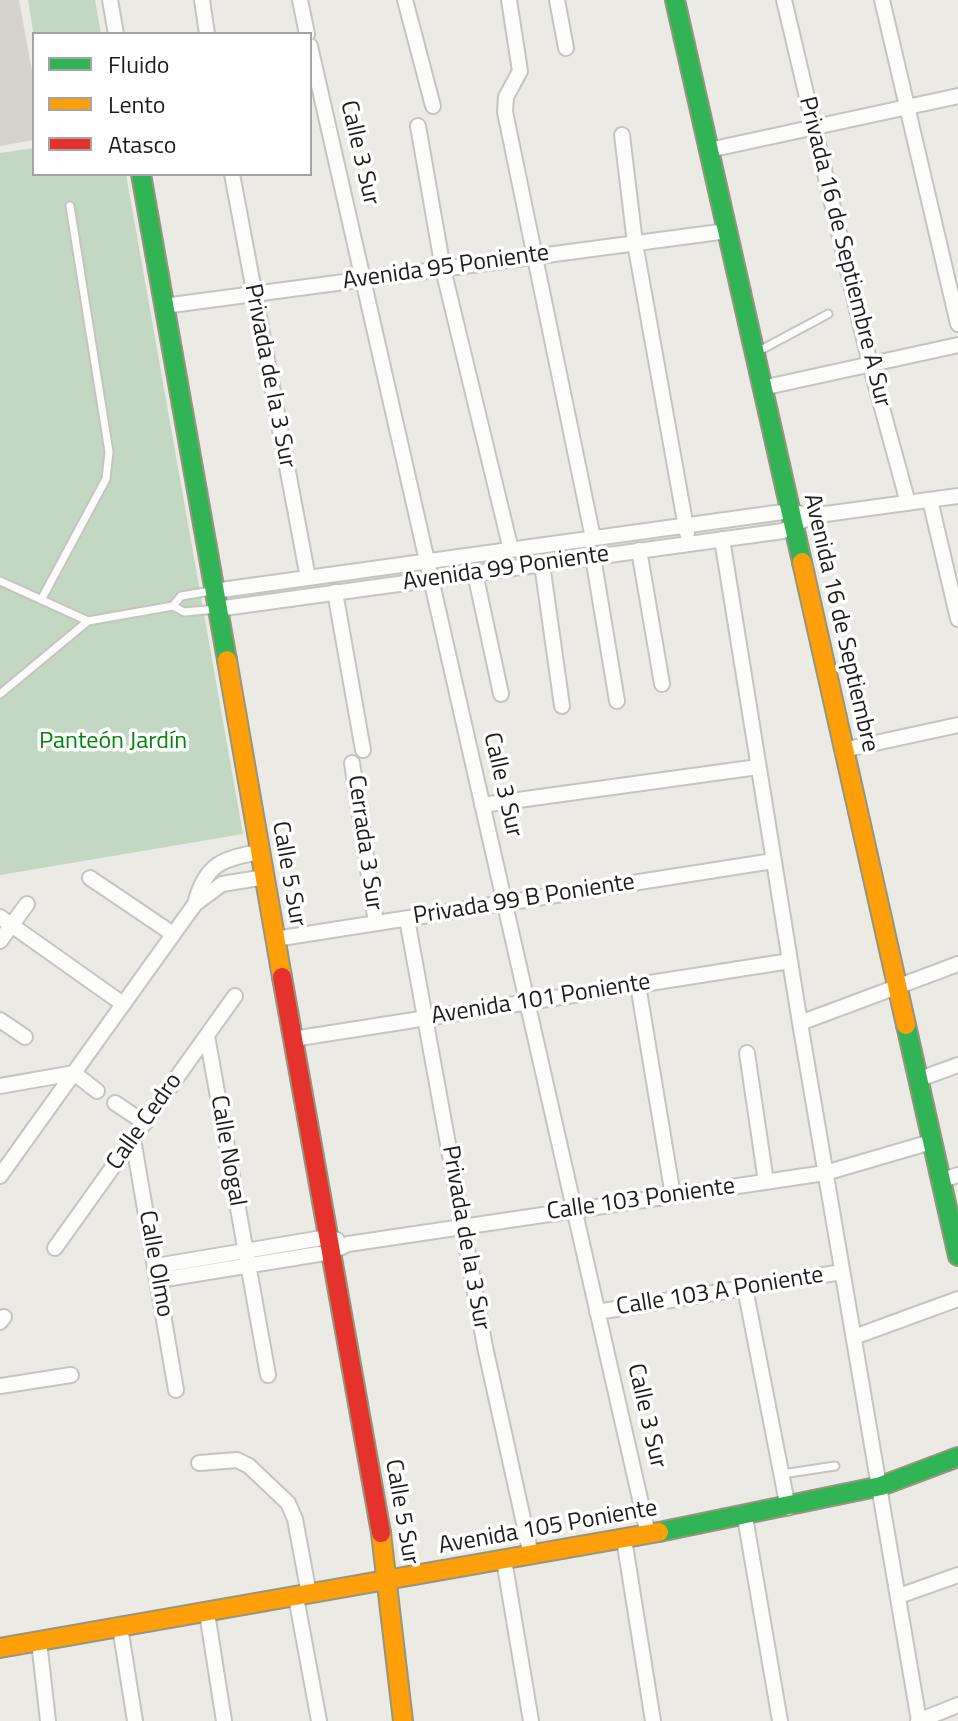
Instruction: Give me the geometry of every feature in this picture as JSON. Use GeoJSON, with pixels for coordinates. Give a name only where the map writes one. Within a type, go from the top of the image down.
{"type":"FeatureCollection","features":[{"type":"Feature","properties":{"kind":"street"},"geometry":{"type":"LineString","coordinates":[[112,0],[116,32]]}},
{"type":"Feature","properties":{"kind":"street"},"geometry":{"type":"LineString","coordinates":[[202,0],[207,32]]}},
{"type":"Feature","properties":{"kind":"street"},"geometry":{"type":"LineString","coordinates":[[300,0],[307,32]]}},
{"type":"Feature","properties":{"kind":"street"},"geometry":{"type":"LineString","coordinates":[[405,0],[433,106]]}},
{"type":"Feature","properties":{"kind":"street"},"geometry":{"type":"LineString","coordinates":[[509,0],[520,71],[506,97],[505,112],[593,538]]}},
{"type":"Feature","properties":{"kind":"street"},"geometry":{"type":"LineString","coordinates":[[557,0],[566,48]]}},
{"type":"Feature","properties":{"kind":"street","name":"Avenida 16 de Septiembre"},"geometry":{"type":"LineString","coordinates":[[675,0],[958,1256]]}},
{"type":"Feature","properties":{"kind":"street","name":"Privada 16 de Septiembre A Sur"},"geometry":{"type":"LineString","coordinates":[[784,0],[870,364],[908,503]]}},
{"type":"Feature","properties":{"kind":"street"},"geometry":{"type":"LineString","coordinates":[[882,0],[958,324]]}},
{"type":"Feature","properties":{"kind":"street","name":"Calle 3 Sur"},"geometry":{"type":"LineString","coordinates":[[312,55],[648,1534]]}},
{"type":"Feature","properties":{"kind":"street"},"geometry":{"type":"LineString","coordinates":[[709,150],[958,96]]}},
{"type":"Feature","properties":{"kind":"street"},"geometry":{"type":"LineString","coordinates":[[418,126],[443,269],[511,550]]}},
{"type":"Feature","properties":{"kind":"street"},"geometry":{"type":"LineString","coordinates":[[622,135],[635,243],[689,543]]}},
{"type":"Feature","properties":{"kind":"street","name":"Calle 5 Sur"},"geometry":{"type":"LineString","coordinates":[[141,176],[389,1581]]}},
{"type":"Feature","properties":{"kind":"street","name":"Privada de la 3 Sur"},"geometry":{"type":"LineString","coordinates":[[232,176],[308,578]]}},
{"type":"Feature","properties":{"kind":"street","name":"Avenida 95 Poniente"},"geometry":{"type":"LineString","coordinates":[[164,306],[727,231]]}},
{"type":"Feature","properties":{"kind":"street"},"geometry":{"type":"LineString","coordinates":[[762,388],[958,345]]}},
{"type":"Feature","properties":{"kind":"street"},"geometry":{"type":"LineString","coordinates":[[792,518],[958,496]]}},
{"type":"Feature","properties":{"kind":"street"},"geometry":{"type":"LineString","coordinates":[[930,500],[958,619]]}},
{"type":"Feature","properties":{"kind":"street","name":"Avenida 99 Poniente"},"geometry":{"type":"LineString","coordinates":[[216,600],[308,578],[427,561],[686,525],[792,518]]}},
{"type":"Feature","properties":{"kind":"street","name":"Avenida 99 Poniente"},"geometry":{"type":"LineString","coordinates":[[216,600],[335,592],[783,531],[792,518]]}},
{"type":"Feature","properties":{"kind":"street"},"geometry":{"type":"LineString","coordinates":[[722,539],[773,861],[919,1721],[958,1705]]}},
{"type":"Feature","properties":{"kind":"street"},"geometry":{"type":"LineString","coordinates":[[639,550],[662,684]]}},
{"type":"Feature","properties":{"kind":"street"},"geometry":{"type":"LineString","coordinates":[[593,557],[617,701]]}},
{"type":"Feature","properties":{"kind":"street"},"geometry":{"type":"LineString","coordinates":[[542,564],[562,706]]}},
{"type":"Feature","properties":{"kind":"street"},"geometry":{"type":"LineString","coordinates":[[475,573],[501,694]]}},
{"type":"Feature","properties":{"kind":"street"},"geometry":{"type":"LineString","coordinates":[[335,592],[363,750]]}},
{"type":"Feature","properties":{"kind":"street"},"geometry":{"type":"LineString","coordinates":[[843,750],[958,725]]}},
{"type":"Feature","properties":{"kind":"street","name":"Cerrada 3 Sur"},"geometry":{"type":"LineString","coordinates":[[352,763],[376,923]]}},
{"type":"Feature","properties":{"kind":"street"},"geometry":{"type":"LineString","coordinates":[[482,805],[758,767]]}},
{"type":"Feature","properties":{"kind":"street"},"geometry":{"type":"LineString","coordinates":[[195,904],[199,889],[216,864],[226,858],[260,852]]}},
{"type":"Feature","properties":{"kind":"street","name":"Privada 99 B Poniente"},"geometry":{"type":"LineString","coordinates":[[275,939],[773,861]]}},
{"type":"Feature","properties":{"kind":"street"},"geometry":{"type":"LineString","coordinates":[[0,1176],[195,904],[222,884],[265,877]]}},
{"type":"Feature","properties":{"kind":"street"},"geometry":{"type":"LineString","coordinates":[[90,878],[173,934]]}},
{"type":"Feature","properties":{"kind":"street"},"geometry":{"type":"LineString","coordinates":[[0,941],[6,921],[27,904]]}},
{"type":"Feature","properties":{"kind":"street","name":"Privada de la 3 Sur"},"geometry":{"type":"LineString","coordinates":[[407,919],[485,1347],[531,1555]]}},
{"type":"Feature","properties":{"kind":"street"},"geometry":{"type":"LineString","coordinates":[[6,921],[123,1004]]}},
{"type":"Feature","properties":{"kind":"street","name":"Avenida 101 Poniente"},"geometry":{"type":"LineString","coordinates":[[293,1039],[790,961]]}},
{"type":"Feature","properties":{"kind":"street"},"geometry":{"type":"LineString","coordinates":[[800,1023],[958,964]]}},
{"type":"Feature","properties":{"kind":"street"},"geometry":{"type":"LineString","coordinates":[[638,985],[673,1196]]}},
{"type":"Feature","properties":{"kind":"street","name":"Calle Cedro"},"geometry":{"type":"LineString","coordinates":[[55,1248],[235,996]]}},
{"type":"Feature","properties":{"kind":"street"},"geometry":{"type":"LineString","coordinates":[[0,1020],[25,1037]]}},
{"type":"Feature","properties":{"kind":"street","name":"Calle Nogal"},"geometry":{"type":"LineString","coordinates":[[207,1036],[268,1375]]}},
{"type":"Feature","properties":{"kind":"street"},"geometry":{"type":"LineString","coordinates":[[747,1053],[766,1182]]}},
{"type":"Feature","properties":{"kind":"street"},"geometry":{"type":"LineString","coordinates":[[917,1080],[958,1065]]}},
{"type":"Feature","properties":{"kind":"street"},"geometry":{"type":"LineString","coordinates":[[0,1086],[74,1073],[97,1091]]}},
{"type":"Feature","properties":{"kind":"street"},"geometry":{"type":"LineString","coordinates":[[115,1103],[145,1123]]}},
{"type":"Feature","properties":{"kind":"street","name":"Calle Olmo"},"geometry":{"type":"LineString","coordinates":[[133,1139],[176,1390]]}},
{"type":"Feature","properties":{"kind":"street","name":"Calle 103 Poniente"},"geometry":{"type":"LineString","coordinates":[[329,1244],[348,1244],[825,1173],[931,1142]]}},
{"type":"Feature","properties":{"kind":"street"},"geometry":{"type":"LineString","coordinates":[[939,1181],[958,1175]]}},
{"type":"Feature","properties":{"kind":"street"},"geometry":{"type":"LineString","coordinates":[[158,1273],[329,1244]]}},
{"type":"Feature","properties":{"kind":"street","name":"Calle 103 A Poniente"},"geometry":{"type":"LineString","coordinates":[[597,1312],[842,1272]]}},
{"type":"Feature","properties":{"kind":"street"},"geometry":{"type":"LineString","coordinates":[[745,1288],[788,1508]]}},
{"type":"Feature","properties":{"kind":"street"},"geometry":{"type":"LineString","coordinates":[[854,1337],[958,1299]]}},
{"type":"Feature","properties":{"kind":"street"},"geometry":{"type":"LineString","coordinates":[[0,1386],[71,1375]]}},
{"type":"Feature","properties":{"kind":"street","name":"Avenida 105 Poniente"},"geometry":{"type":"LineString","coordinates":[[0,1648],[745,1517],[881,1486],[958,1457]]}},
{"type":"Feature","properties":{"kind":"street"},"geometry":{"type":"LineString","coordinates":[[199,1463],[237,1460],[249,1466],[288,1503],[295,1519],[319,1721]]}},
{"type":"Feature","properties":{"kind":"street"},"geometry":{"type":"LineString","coordinates":[[745,1517],[780,1721]]}},
{"type":"Feature","properties":{"kind":"street"},"geometry":{"type":"LineString","coordinates":[[624,1539],[653,1721]]}},
{"type":"Feature","properties":{"kind":"street"},"geometry":{"type":"LineString","coordinates":[[504,1560],[531,1721]]}},
{"type":"Feature","properties":{"kind":"street"},"geometry":{"type":"LineString","coordinates":[[899,1596],[958,1575]]}},
{"type":"Feature","properties":{"kind":"street"},"geometry":{"type":"LineString","coordinates":[[389,1581],[403,1721]]}},
{"type":"Feature","properties":{"kind":"street"},"geometry":{"type":"LineString","coordinates":[[207,1613],[224,1721]]}},
{"type":"Feature","properties":{"kind":"street"},"geometry":{"type":"LineString","coordinates":[[120,1627],[135,1721]]}},
{"type":"Feature","properties":{"kind":"street"},"geometry":{"type":"LineString","coordinates":[[39,1641],[48,1721]]}},
{"type":"Feature","properties":{"kind":"lane"},"geometry":{"type":"LineString","coordinates":[[41,600],[106,479],[109,452],[70,206]]}},
{"type":"Feature","properties":{"kind":"lane"},"geometry":{"type":"LineString","coordinates":[[754,353],[828,314]]}},
{"type":"Feature","properties":{"kind":"lane"},"geometry":{"type":"LineString","coordinates":[[0,581],[88,621]]}},
{"type":"Feature","properties":{"kind":"lane"},"geometry":{"type":"LineString","coordinates":[[173,606],[181,596],[216,600]]}},
{"type":"Feature","properties":{"kind":"lane"},"geometry":{"type":"LineString","coordinates":[[0,694],[88,621],[173,606],[184,612],[216,600]]}},
{"type":"Feature","properties":{"kind":"lane"},"geometry":{"type":"LineString","coordinates":[[782,1474],[835,1466]]}},
{"type":"Feature","properties":{"kind":"green space"},"geometry":{"type":"Polygon","coordinates":[[[28,0],[95,0],[101,32],[33,32],[28,0]]]}},
{"type":"Feature","properties":{"kind":"green space","name":"Panteón Jardín"},"geometry":{"type":"Polygon","coordinates":[[[32,148],[32,176],[126,176],[243,834],[0,875],[0,153],[32,148]]]}},
{"type":"Feature","properties":{"kind":"building"},"geometry":{"type":"Polygon","coordinates":[[[0,0],[19,0],[32,71],[32,140],[0,146],[0,0]]]}},
{"type":"Feature","properties":{"kind":"traffic: fast"},"geometry":{"type":"LineString","coordinates":[[675,0],[802,562]]}},
{"type":"Feature","properties":{"kind":"traffic: fast"},"geometry":{"type":"LineString","coordinates":[[141,176],[227,660]]}},
{"type":"Feature","properties":{"kind":"traffic: fast"},"geometry":{"type":"LineString","coordinates":[[906,1025],[958,1256]]}},
{"type":"Feature","properties":{"kind":"traffic: fast"},"geometry":{"type":"LineString","coordinates":[[659,1532],[881,1486],[958,1457]]}},
{"type":"Feature","properties":{"kind":"traffic: slow"},"geometry":{"type":"LineString","coordinates":[[802,562],[906,1025]]}},
{"type":"Feature","properties":{"kind":"traffic: slow"},"geometry":{"type":"LineString","coordinates":[[227,660],[282,977]]}},
{"type":"Feature","properties":{"kind":"traffic: slow"},"geometry":{"type":"LineString","coordinates":[[0,1648],[659,1532]]}},
{"type":"Feature","properties":{"kind":"traffic: slow"},"geometry":{"type":"LineString","coordinates":[[381,1533],[403,1721]]}},
{"type":"Feature","properties":{"kind":"traffic: jam"},"geometry":{"type":"LineString","coordinates":[[282,977],[381,1533]]}}]}
